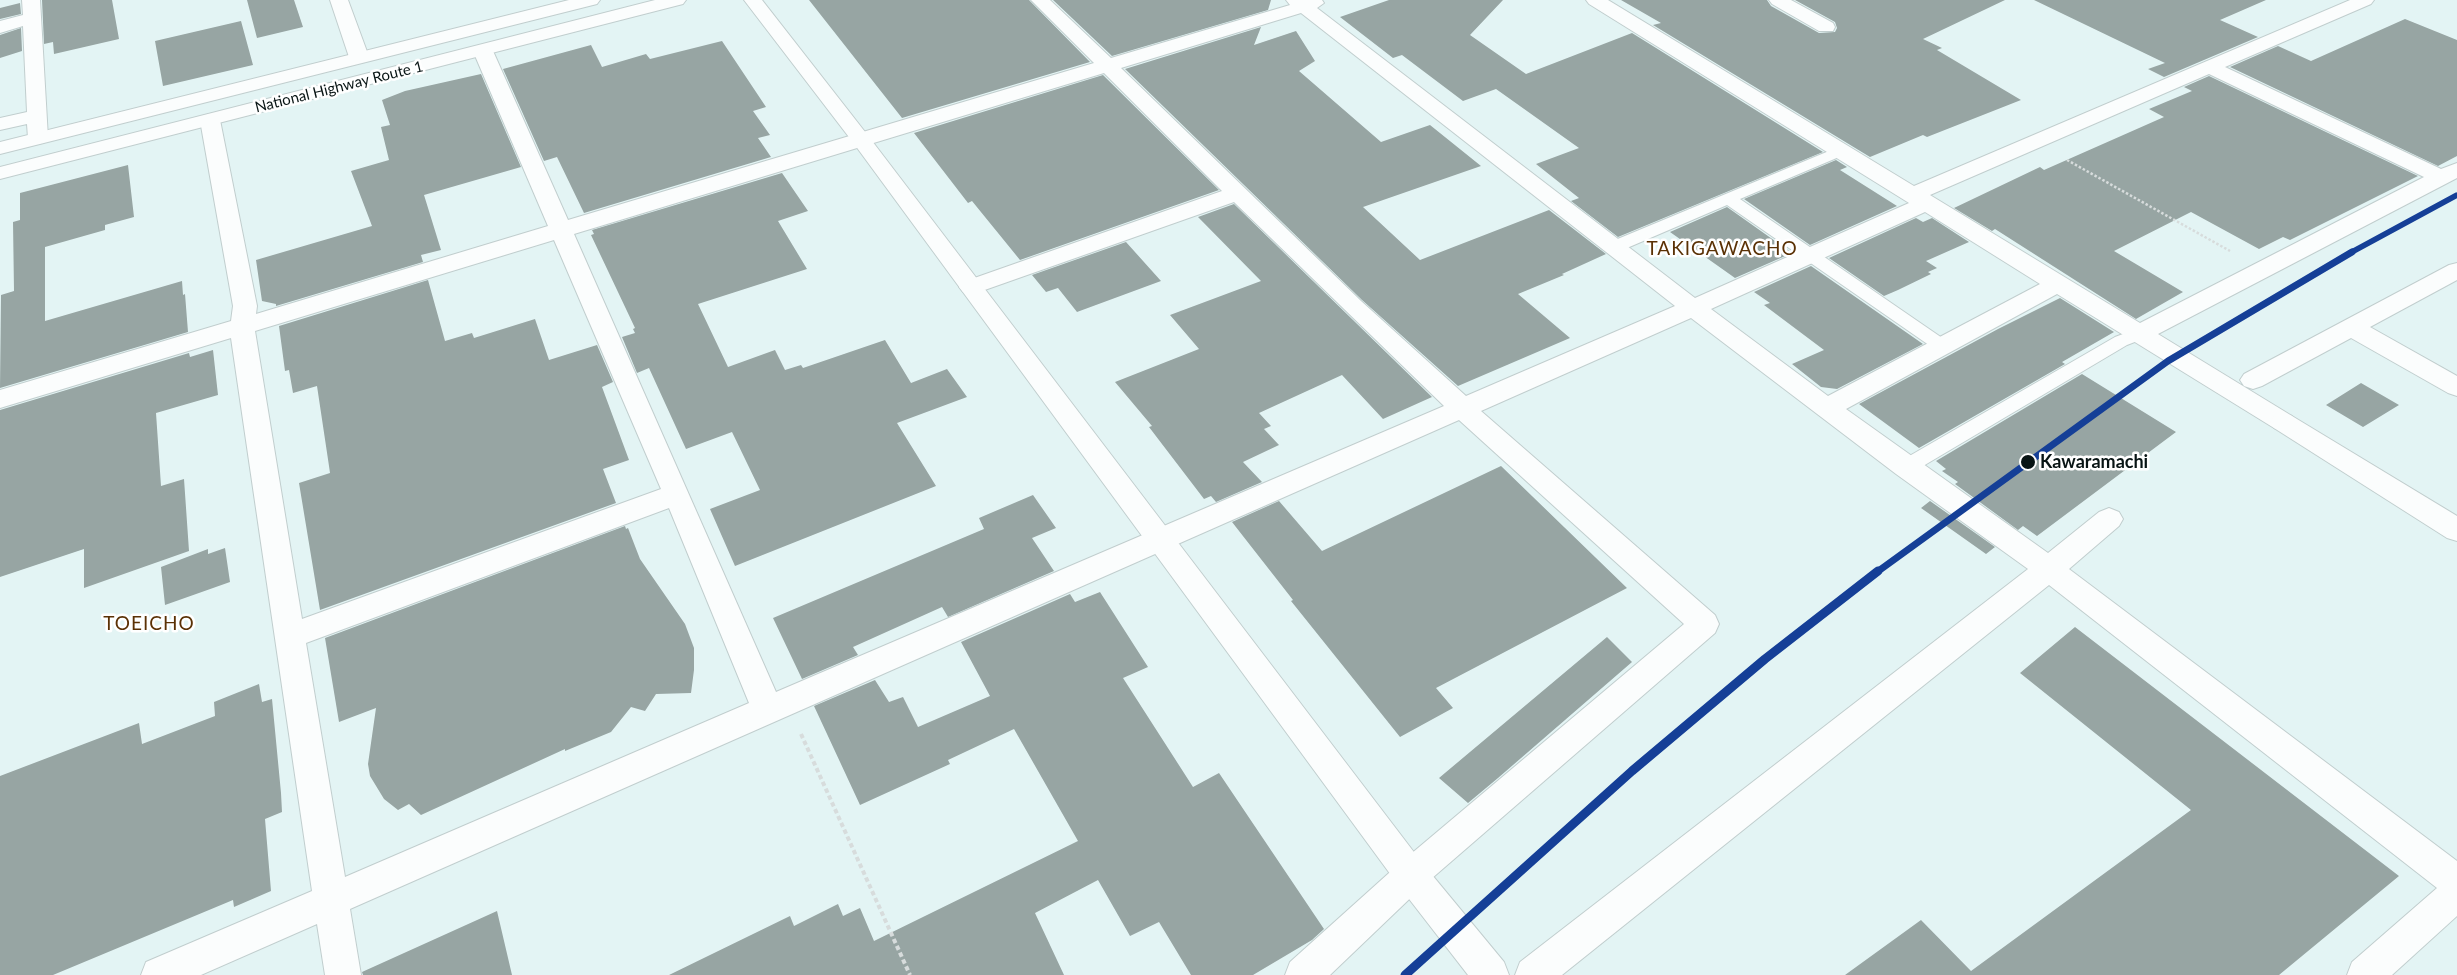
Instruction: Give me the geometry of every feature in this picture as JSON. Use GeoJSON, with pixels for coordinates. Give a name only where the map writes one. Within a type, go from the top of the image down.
{"type":"FeatureCollection","features":[{"type":"Feature","properties":{"kind":"main road"},"geometry":{"type":"LineString","coordinates":[[340,0],[359,57]]}},
{"type":"Feature","properties":{"kind":"main road","name":"National Highway Route 1"},"geometry":{"type":"LineString","coordinates":[[0,148],[591,0]]}},
{"type":"Feature","properties":{"kind":"main road","name":"National Highway Route 1"},"geometry":{"type":"LineString","coordinates":[[0,173],[677,0]]}},
{"type":"Feature","properties":{"kind":"main road"},"geometry":{"type":"LineString","coordinates":[[753,0],[862,141],[1411,875],[1491,975]]}},
{"type":"Feature","properties":{"kind":"main road"},"geometry":{"type":"LineString","coordinates":[[1040,0],[1237,193],[1462,408],[1704,624],[1411,875],[1303,975]]}},
{"type":"Feature","properties":{"kind":"main road"},"geometry":{"type":"LineString","coordinates":[[0,399],[862,141],[1108,66],[1299,3],[1324,0]]}},
{"type":"Feature","properties":{"kind":"main road"},"geometry":{"type":"LineString","coordinates":[[1595,0],[2457,530]]}},
{"type":"Feature","properties":{"kind":"main road"},"geometry":{"type":"LineString","coordinates":[[1778,0],[1826,27]]}},
{"type":"Feature","properties":{"kind":"main road"},"geometry":{"type":"LineString","coordinates":[[159,975],[1812,256],[2034,141],[2366,0]]}},
{"type":"Feature","properties":{"kind":"main road"},"geometry":{"type":"LineString","coordinates":[[1299,3],[1693,308],[1906,467],[2049,569],[2457,882]]}},
{"type":"Feature","properties":{"kind":"main road"},"geometry":{"type":"LineString","coordinates":[[0,27],[32,9],[38,138]]}},
{"type":"Feature","properties":{"kind":"main road"},"geometry":{"type":"LineString","coordinates":[[483,51],[677,494],[776,707]]}},
{"type":"Feature","properties":{"kind":"main road"},"geometry":{"type":"LineString","coordinates":[[2209,67],[2449,173]]}},
{"type":"Feature","properties":{"kind":"main road"},"geometry":{"type":"LineString","coordinates":[[0,124],[38,115]]}},
{"type":"Feature","properties":{"kind":"main road"},"geometry":{"type":"LineString","coordinates":[[210,120],[245,306],[242,328],[343,975]]}},
{"type":"Feature","properties":{"kind":"main road"},"geometry":{"type":"LineString","coordinates":[[2139,334],[2449,173]]}},
{"type":"Feature","properties":{"kind":"main road"},"geometry":{"type":"LineString","coordinates":[[971,287],[1237,193]]}},
{"type":"Feature","properties":{"kind":"main road"},"geometry":{"type":"LineString","coordinates":[[2253,380],[2457,270]]}},
{"type":"Feature","properties":{"kind":"main road"},"geometry":{"type":"LineString","coordinates":[[1827,408],[2058,284]]}},
{"type":"Feature","properties":{"kind":"main road"},"geometry":{"type":"LineString","coordinates":[[2351,327],[2457,386]]}},
{"type":"Feature","properties":{"kind":"main road"},"geometry":{"type":"LineString","coordinates":[[290,636],[677,494]]}},
{"type":"Feature","properties":{"kind":"main road"},"geometry":{"type":"LineString","coordinates":[[1533,975],[2049,569],[2109,519]]}},
{"type":"Feature","properties":{"kind":"main road"},"geometry":{"type":"LineString","coordinates":[[2365,975],[2457,893]]}},
{"type":"Feature","properties":{"kind":"lane"},"geometry":{"type":"LineString","coordinates":[[1614,247],[1841,151]]}},
{"type":"Feature","properties":{"kind":"lane"},"geometry":{"type":"LineString","coordinates":[[1728,198],[1942,346]]}},
{"type":"Feature","properties":{"kind":"lane"},"geometry":{"type":"LineString","coordinates":[[1906,467],[2121,341],[2139,334]]}},
{"type":"Feature","properties":{"kind":"path"},"geometry":{"type":"LineString","coordinates":[[2034,141],[2263,270]]}},
{"type":"Feature","properties":{"kind":"path"},"geometry":{"type":"LineString","coordinates":[[776,707],[802,737],[910,975]]}},
{"type":"Feature","properties":{"kind":"building"},"geometry":{"type":"Polygon","coordinates":[[[42,0],[112,0],[119,39],[54,54],[53,42],[44,44],[42,0]]]}},
{"type":"Feature","properties":{"kind":"building"},"geometry":{"type":"Polygon","coordinates":[[[247,0],[294,0],[303,27],[257,38],[247,0]]]}},
{"type":"Feature","properties":{"kind":"building"},"geometry":{"type":"Polygon","coordinates":[[[809,0],[1029,0],[1090,62],[902,118],[809,0]]]}},
{"type":"Feature","properties":{"kind":"building"},"geometry":{"type":"Polygon","coordinates":[[[1053,0],[1271,0],[1268,10],[1112,56],[1053,0]]]}},
{"type":"Feature","properties":{"kind":"building"},"geometry":{"type":"Polygon","coordinates":[[[1389,0],[1503,0],[1470,35],[1526,74],[1632,33],[1823,152],[1618,237],[1571,201],[1579,198],[1536,164],[1579,148],[1496,89],[1463,101],[1402,55],[1393,58],[1340,17],[1389,0]]]}},
{"type":"Feature","properties":{"kind":"building"},"geometry":{"type":"Polygon","coordinates":[[[1621,0],[1767,0],[1771,6],[1819,33],[1835,32],[1837,28],[1835,22],[1795,0],[2005,0],[1923,39],[1942,48],[1937,50],[2021,100],[1927,137],[1923,135],[1870,157],[1653,25],[1661,23],[1621,0]]]}},
{"type":"Feature","properties":{"kind":"building"},"geometry":{"type":"Polygon","coordinates":[[[2034,0],[2266,0],[2220,20],[2258,37],[2164,77],[2148,69],[2165,63],[2034,0]]]}},
{"type":"Feature","properties":{"kind":"building"},"geometry":{"type":"Polygon","coordinates":[[[20,3],[21,14],[0,19],[0,8],[20,3]]]}},
{"type":"Feature","properties":{"kind":"building"},"geometry":{"type":"Polygon","coordinates":[[[2405,19],[2457,40],[2457,156],[2438,166],[2230,67],[2278,46],[2311,61],[2405,19]]]}},
{"type":"Feature","properties":{"kind":"building"},"geometry":{"type":"Polygon","coordinates":[[[241,21],[253,65],[163,86],[155,41],[241,21]]]}},
{"type":"Feature","properties":{"kind":"building"},"geometry":{"type":"Polygon","coordinates":[[[1261,27],[1254,45],[1296,31],[1315,61],[1299,71],[1381,142],[1430,125],[1481,166],[1363,207],[1420,260],[1549,210],[1606,254],[1562,274],[1564,275],[1518,294],[1570,338],[1458,386],[1362,300],[1125,69],[1261,27]]]}},
{"type":"Feature","properties":{"kind":"building"},"geometry":{"type":"Polygon","coordinates":[[[21,28],[22,51],[0,58],[0,35],[21,28]]]}},
{"type":"Feature","properties":{"kind":"building"},"geometry":{"type":"Polygon","coordinates":[[[722,41],[766,107],[753,111],[770,135],[758,138],[771,157],[584,213],[557,157],[544,161],[503,69],[591,45],[602,67],[646,54],[650,59],[722,41]]]}},
{"type":"Feature","properties":{"kind":"building"},"geometry":{"type":"Polygon","coordinates":[[[481,74],[521,167],[424,195],[441,250],[421,255],[423,262],[276,306],[276,304],[262,301],[256,260],[372,226],[351,171],[389,160],[381,127],[390,125],[382,100],[405,91],[481,74]]]}},
{"type":"Feature","properties":{"kind":"building"},"geometry":{"type":"Polygon","coordinates":[[[1103,75],[1219,190],[1020,260],[972,201],[968,203],[914,133],[1103,75]]]}},
{"type":"Feature","properties":{"kind":"building"},"geometry":{"type":"Polygon","coordinates":[[[2209,76],[2418,176],[2290,240],[2283,237],[2259,249],[2191,212],[2114,251],[2183,292],[2136,319],[1995,229],[1992,231],[1954,208],[2040,167],[2044,170],[2164,117],[2149,109],[2192,91],[2184,87],[2209,76]]]}},
{"type":"Feature","properties":{"kind":"building"},"geometry":{"type":"Polygon","coordinates":[[[1836,160],[1847,167],[1840,170],[1897,206],[1810,245],[1744,199],[1836,160]]]}},
{"type":"Feature","properties":{"kind":"building"},"geometry":{"type":"Polygon","coordinates":[[[128,165],[134,217],[105,225],[105,230],[45,247],[45,321],[182,281],[188,332],[0,388],[1,295],[14,291],[13,222],[20,220],[20,193],[128,165]]]}},
{"type":"Feature","properties":{"kind":"building"},"geometry":{"type":"Polygon","coordinates":[[[782,173],[808,211],[778,221],[807,269],[698,304],[728,367],[775,350],[785,370],[801,365],[803,368],[885,340],[911,383],[947,369],[967,397],[897,423],[936,486],[735,566],[710,509],[760,490],[732,432],[686,449],[649,368],[637,373],[622,337],[635,333],[633,329],[635,328],[591,235],[594,234],[592,230],[782,173]]]}},
{"type":"Feature","properties":{"kind":"building"},"geometry":{"type":"Polygon","coordinates":[[[1234,204],[1432,397],[1383,419],[1342,375],[1259,413],[1271,426],[1264,429],[1279,445],[1243,462],[1262,482],[1216,502],[1211,496],[1204,499],[1149,427],[1152,426],[1115,382],[1199,349],[1170,315],[1261,281],[1198,217],[1234,204]]]}},
{"type":"Feature","properties":{"kind":"building"},"geometry":{"type":"Polygon","coordinates":[[[1727,207],[1792,253],[1735,278],[1670,232],[1727,207]]]}},
{"type":"Feature","properties":{"kind":"building"},"geometry":{"type":"Polygon","coordinates":[[[1916,218],[1923,222],[1932,218],[1969,242],[1926,261],[1937,268],[1928,272],[1931,274],[1884,296],[1829,258],[1916,218]]]}},
{"type":"Feature","properties":{"kind":"building"},"geometry":{"type":"Polygon","coordinates":[[[1126,242],[1161,281],[1077,312],[1058,288],[1046,292],[1032,275],[1126,242]]]}},
{"type":"Feature","properties":{"kind":"building"},"geometry":{"type":"Polygon","coordinates":[[[1811,266],[1923,344],[1837,389],[1821,387],[1792,364],[1824,350],[1764,305],[1770,303],[1754,292],[1811,266]]]}},
{"type":"Feature","properties":{"kind":"building"},"geometry":{"type":"Polygon","coordinates":[[[428,280],[445,341],[472,333],[474,338],[535,319],[549,360],[597,345],[613,382],[602,387],[629,460],[603,469],[616,503],[320,610],[299,483],[330,473],[329,466],[317,386],[293,393],[289,370],[285,371],[279,326],[428,280]]]}},
{"type":"Feature","properties":{"kind":"building"},"geometry":{"type":"Polygon","coordinates":[[[2060,298],[2114,332],[2062,362],[2065,364],[1919,448],[1859,404],[1998,329],[2060,298]]]}},
{"type":"Feature","properties":{"kind":"building"},"geometry":{"type":"Polygon","coordinates":[[[213,350],[218,395],[156,413],[161,486],[184,479],[189,551],[84,588],[84,549],[0,577],[0,410],[189,353],[190,357],[213,350]]]}},
{"type":"Feature","properties":{"kind":"building"},"geometry":{"type":"Polygon","coordinates":[[[2082,374],[2176,432],[2037,536],[2023,526],[2018,530],[1955,484],[1958,482],[1942,471],[1946,469],[1936,461],[2082,374]]]}},
{"type":"Feature","properties":{"kind":"building"},"geometry":{"type":"Polygon","coordinates":[[[2361,383],[2399,405],[2363,427],[2326,405],[2361,383]]]}},
{"type":"Feature","properties":{"kind":"building"},"geometry":{"type":"Polygon","coordinates":[[[1501,466],[1627,588],[1436,688],[1453,708],[1400,737],[1291,601],[1293,600],[1232,522],[1279,501],[1322,551],[1501,466]]]}},
{"type":"Feature","properties":{"kind":"building"},"geometry":{"type":"Polygon","coordinates":[[[1033,495],[1056,528],[1032,538],[1054,571],[948,617],[942,607],[853,647],[858,655],[802,679],[773,618],[984,529],[979,518],[1033,495]]]}},
{"type":"Feature","properties":{"kind":"building"},"geometry":{"type":"Polygon","coordinates":[[[1930,501],[1995,547],[1986,554],[1921,508],[1930,501]]]}},
{"type":"Feature","properties":{"kind":"building"},"geometry":{"type":"Polygon","coordinates":[[[625,526],[626,529],[628,528],[640,559],[685,624],[694,648],[691,693],[656,694],[645,711],[631,707],[611,732],[565,751],[565,749],[421,815],[409,804],[398,810],[384,799],[370,776],[368,764],[376,708],[339,722],[325,638],[625,526]]]}},
{"type":"Feature","properties":{"kind":"building"},"geometry":{"type":"Polygon","coordinates":[[[225,548],[230,582],[165,605],[161,567],[208,549],[208,554],[225,548]]]}},
{"type":"Feature","properties":{"kind":"building"},"geometry":{"type":"Polygon","coordinates":[[[1100,592],[1148,667],[1123,678],[1193,787],[1219,773],[1324,929],[1312,940],[1253,975],[1191,975],[1159,922],[1130,936],[1098,880],[1035,913],[1064,975],[669,975],[790,916],[794,926],[838,904],[843,916],[860,908],[874,941],[1078,841],[1014,729],[948,760],[950,764],[860,805],[814,706],[875,680],[889,702],[903,697],[918,727],[990,696],[961,642],[1070,594],[1075,602],[1100,592]]]}},
{"type":"Feature","properties":{"kind":"building"},"geometry":{"type":"Polygon","coordinates":[[[2075,627],[2399,876],[2279,975],[1845,975],[1921,920],[1971,971],[2191,810],[2020,673],[2075,627]]]}},
{"type":"Feature","properties":{"kind":"building"},"geometry":{"type":"Polygon","coordinates":[[[1607,637],[1632,662],[1498,778],[1468,803],[1439,778],[1607,637]]]}},
{"type":"Feature","properties":{"kind":"building"},"geometry":{"type":"Polygon","coordinates":[[[259,684],[262,702],[272,699],[281,793],[282,812],[265,819],[271,891],[234,907],[233,900],[53,975],[0,975],[0,776],[139,723],[142,744],[215,716],[214,702],[259,684]]]}},
{"type":"Feature","properties":{"kind":"building"},"geometry":{"type":"Polygon","coordinates":[[[497,911],[512,975],[363,975],[362,972],[497,911]]]}},
{"type":"Feature","properties":{"kind":"transit line"},"geometry":{"type":"LineString","coordinates":[[1405,975],[1632,771],[1765,659],[1901,553],[2168,361],[2360,247],[2457,195]]}},
{"type":"Feature","properties":{"kind":"place","name":"Kawaramachi"},"geometry":{"type":"Point","coordinates":[2028,462]}},
{"type":"Feature","properties":{"kind":"district","name":"TAKIGAWACHO"},"geometry":{"type":"Point","coordinates":[1722,249]}},
{"type":"Feature","properties":{"kind":"district","name":"TOEICHO"},"geometry":{"type":"Point","coordinates":[149,624]}}]}
